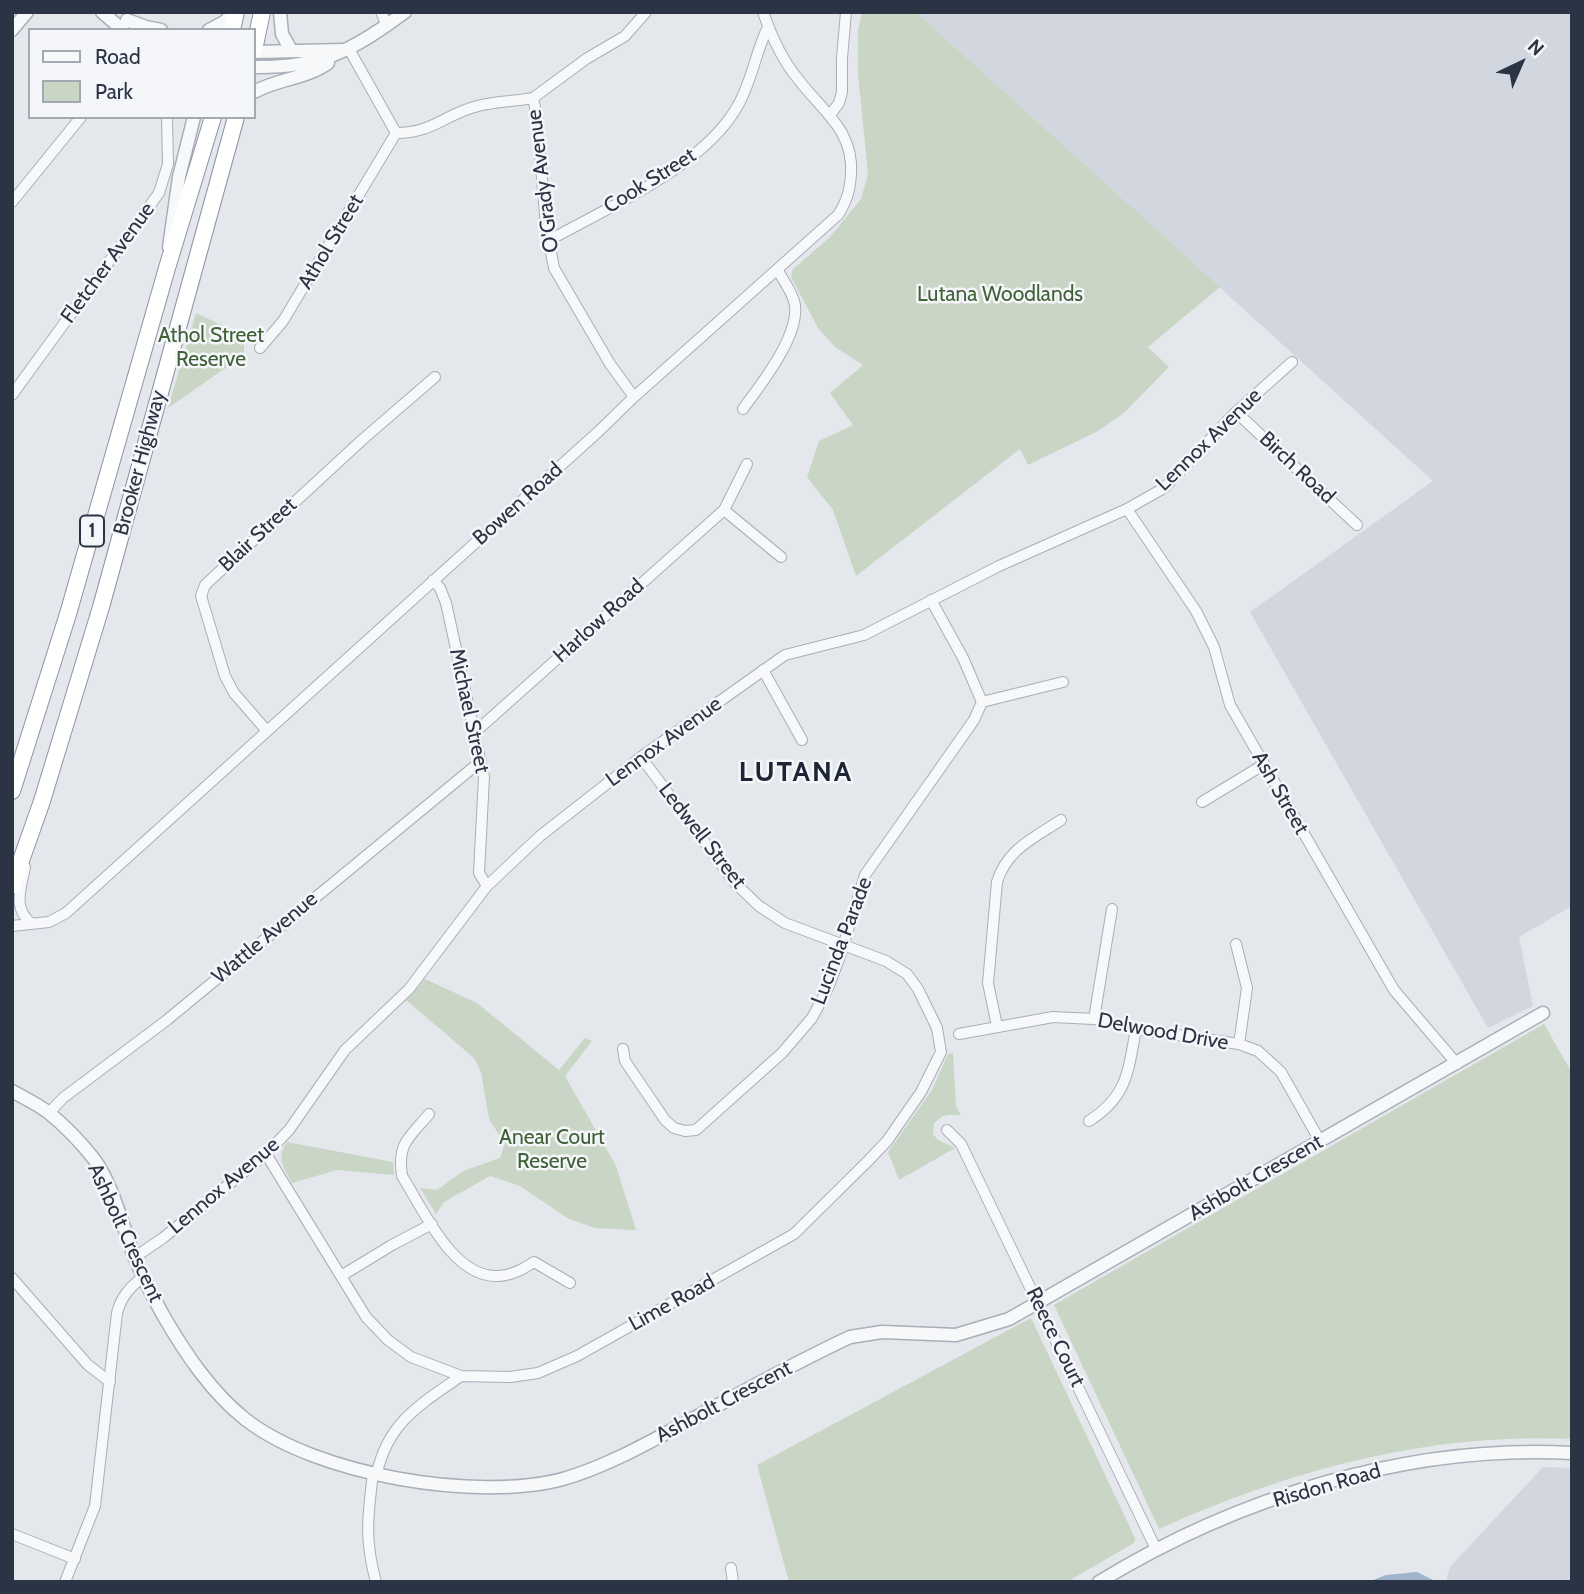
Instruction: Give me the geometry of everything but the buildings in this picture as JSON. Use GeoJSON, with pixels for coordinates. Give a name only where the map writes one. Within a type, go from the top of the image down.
{"type":"FeatureCollection","features":[{"type":"Feature","properties":{"kind":"highway"},"geometry":{"type":"LineString","coordinates":[[256,41],[262,12]]}},
{"type":"Feature","properties":{"kind":"highway","name":"Brooker Highway"},"geometry":{"type":"LineString","coordinates":[[12,791],[68,614],[212,119]]}},
{"type":"Feature","properties":{"kind":"highway","name":"Brooker Highway"},"geometry":{"type":"LineString","coordinates":[[12,886],[100,607],[235,119]]}},
{"type":"Feature","properties":{"kind":"street"},"geometry":{"type":"LineString","coordinates":[[12,30],[27,12]]}},
{"type":"Feature","properties":{"kind":"street"},"geometry":{"type":"LineString","coordinates":[[102,12],[122,21],[151,28]]}},
{"type":"Feature","properties":{"kind":"street"},"geometry":{"type":"LineString","coordinates":[[213,28],[236,12]]}},
{"type":"Feature","properties":{"kind":"street"},"geometry":{"type":"LineString","coordinates":[[280,12],[282,34],[291,50]]}},
{"type":"Feature","properties":{"kind":"street"},"geometry":{"type":"LineString","coordinates":[[381,12],[387,26]]}},
{"type":"Feature","properties":{"kind":"street"},"geometry":{"type":"LineString","coordinates":[[256,91],[304,76],[387,26],[405,12]]}},
{"type":"Feature","properties":{"kind":"street","name":"Bowen Road"},"geometry":{"type":"LineString","coordinates":[[12,926],[50,922],[66,913],[838,215],[848,198],[852,161],[846,138],[830,115],[795,76],[768,27],[763,12]]}},
{"type":"Feature","properties":{"kind":"street"},"geometry":{"type":"LineString","coordinates":[[830,115],[839,103],[842,92],[846,12]]}},
{"type":"Feature","properties":{"kind":"street"},"geometry":{"type":"LineString","coordinates":[[533,98],[586,59],[625,36],[643,13]]}},
{"type":"Feature","properties":{"kind":"street","name":"Cook Street"},"geometry":{"type":"LineString","coordinates":[[548,241],[693,158],[724,126],[737,108],[768,27]]}},
{"type":"Feature","properties":{"kind":"street"},"geometry":{"type":"LineString","coordinates":[[256,51],[345,51]]}},
{"type":"Feature","properties":{"kind":"street"},"geometry":{"type":"LineString","coordinates":[[256,67],[303,64],[345,51]]}},
{"type":"Feature","properties":{"kind":"street"},"geometry":{"type":"LineString","coordinates":[[345,51],[396,133]]}},
{"type":"Feature","properties":{"kind":"street","name":"O'Grady Avenue"},"geometry":{"type":"LineString","coordinates":[[396,133],[416,133],[467,109],[485,104],[533,98],[548,241],[554,268],[610,364],[634,397]]}},
{"type":"Feature","properties":{"kind":"street"},"geometry":{"type":"LineString","coordinates":[[12,202],[79,119]]}},
{"type":"Feature","properties":{"kind":"street","name":"Fletcher Avenue"},"geometry":{"type":"LineString","coordinates":[[12,395],[163,185],[168,164],[167,119]]}},
{"type":"Feature","properties":{"kind":"street"},"geometry":{"type":"LineString","coordinates":[[167,268],[174,202],[194,119]]}},
{"type":"Feature","properties":{"kind":"street","name":"Athol Street"},"geometry":{"type":"LineString","coordinates":[[260,348],[283,321],[396,133]]}},
{"type":"Feature","properties":{"kind":"street"},"geometry":{"type":"LineString","coordinates":[[743,409],[764,380],[792,330],[794,303],[778,271]]}},
{"type":"Feature","properties":{"kind":"street","name":"Lennox Avenue"},"geometry":{"type":"LineString","coordinates":[[135,1257],[163,1238],[266,1154],[289,1130],[345,1050],[409,989],[487,886],[540,836],[641,757],[785,655],[864,635],[999,566],[1127,509],[1164,488],[1237,412],[1292,362]]}},
{"type":"Feature","properties":{"kind":"street","name":"Blair Street"},"geometry":{"type":"LineString","coordinates":[[267,731],[247,710],[225,676],[201,596],[205,584],[435,377]]}},
{"type":"Feature","properties":{"kind":"street","name":"Birch Road"},"geometry":{"type":"LineString","coordinates":[[1237,412],[1357,524]]}},
{"type":"Feature","properties":{"kind":"street","name":"Harlow Road"},"geometry":{"type":"LineString","coordinates":[[474,733],[724,510],[747,464]]}},
{"type":"Feature","properties":{"kind":"street","name":"Ash Street"},"geometry":{"type":"LineString","coordinates":[[1127,509],[1196,611],[1214,647],[1230,705],[1394,990],[1457,1064]]}},
{"type":"Feature","properties":{"kind":"street"},"geometry":{"type":"LineString","coordinates":[[724,510],[781,557]]}},
{"type":"Feature","properties":{"kind":"street","name":"Michael Street"},"geometry":{"type":"LineString","coordinates":[[433,580],[440,588],[446,603],[481,761],[485,793],[479,873],[487,886]]}},
{"type":"Feature","properties":{"kind":"street"},"geometry":{"type":"LineString","coordinates":[[932,600],[963,658],[982,702],[1063,682]]}},
{"type":"Feature","properties":{"kind":"street"},"geometry":{"type":"LineString","coordinates":[[762,670],[802,740]]}},
{"type":"Feature","properties":{"kind":"street","name":"Lucinda Parade"},"geometry":{"type":"LineString","coordinates":[[623,1049],[625,1061],[665,1120],[674,1128],[685,1131],[696,1130],[801,1034],[828,988],[865,875],[974,720],[982,702]]}},
{"type":"Feature","properties":{"kind":"street","name":"Ledwell Street"},"geometry":{"type":"LineString","coordinates":[[641,757],[734,883],[759,906],[785,923],[843,944]]}},
{"type":"Feature","properties":{"kind":"street","name":"Wattle Avenue"},"geometry":{"type":"LineString","coordinates":[[49,1113],[63,1098],[167,1020],[481,761]]}},
{"type":"Feature","properties":{"kind":"street"},"geometry":{"type":"LineString","coordinates":[[1202,802],[1263,765]]}},
{"type":"Feature","properties":{"kind":"street"},"geometry":{"type":"LineString","coordinates":[[997,1026],[989,997],[988,970],[1001,870],[1014,852],[1061,820]]}},
{"type":"Feature","properties":{"kind":"street"},"geometry":{"type":"LineString","coordinates":[[29,838],[19,905],[23,916],[32,924]]}},
{"type":"Feature","properties":{"kind":"street"},"geometry":{"type":"LineString","coordinates":[[1094,1019],[1112,909]]}},
{"type":"Feature","properties":{"kind":"street"},"geometry":{"type":"LineString","coordinates":[[1236,943],[1247,988],[1238,1044]]}},
{"type":"Feature","properties":{"kind":"street","name":"Lime Road"},"geometry":{"type":"LineString","coordinates":[[266,1154],[366,1317],[388,1340],[411,1357],[461,1376],[510,1377],[538,1373],[577,1356],[794,1234],[811,1220],[887,1141],[932,1073],[941,1052],[940,1039],[930,1011],[907,974],[886,961],[843,944]]}},
{"type":"Feature","properties":{"kind":"street","name":"Ashbolt Crescent"},"geometry":{"type":"LineString","coordinates":[[13,1092],[49,1113],[94,1159],[143,1277],[195,1365],[221,1398],[244,1418],[272,1437],[309,1455],[375,1473],[440,1485],[510,1487],[564,1478],[622,1455],[850,1337],[882,1332],[956,1335],[1009,1319],[1543,1013]]}},
{"type":"Feature","properties":{"kind":"street","name":"Delwood Drive"},"geometry":{"type":"LineString","coordinates":[[959,1034],[1053,1017],[1094,1019],[1136,1029],[1238,1044],[1258,1051],[1281,1072],[1320,1141]]}},
{"type":"Feature","properties":{"kind":"street"},"geometry":{"type":"LineString","coordinates":[[1089,1121],[1104,1112],[1126,1082],[1136,1029]]}},
{"type":"Feature","properties":{"kind":"street"},"geometry":{"type":"LineString","coordinates":[[429,1114],[402,1147],[402,1176],[458,1261],[476,1272],[496,1276],[514,1273],[534,1262],[570,1283]]}},
{"type":"Feature","properties":{"kind":"street","name":"Reece Court"},"geometry":{"type":"LineString","coordinates":[[947,1130],[961,1144],[1156,1549]]}},
{"type":"Feature","properties":{"kind":"street"},"geometry":{"type":"LineString","coordinates":[[341,1276],[432,1224]]}},
{"type":"Feature","properties":{"kind":"street"},"geometry":{"type":"LineString","coordinates":[[65,1582],[95,1506],[120,1303],[132,1285],[143,1277]]}},
{"type":"Feature","properties":{"kind":"street"},"geometry":{"type":"LineString","coordinates":[[12,1278],[89,1365],[110,1382]]}},
{"type":"Feature","properties":{"kind":"street"},"geometry":{"type":"LineString","coordinates":[[376,1582],[367,1546],[366,1527],[375,1473],[390,1437],[405,1417],[461,1376]]}},
{"type":"Feature","properties":{"kind":"street","name":"Risdon Road"},"geometry":{"type":"LineString","coordinates":[[1099,1582],[1156,1549],[1269,1502],[1365,1473],[1471,1455],[1572,1453]]}},
{"type":"Feature","properties":{"kind":"street"},"geometry":{"type":"LineString","coordinates":[[12,1534],[75,1559]]}},
{"type":"Feature","properties":{"kind":"street"},"geometry":{"type":"LineString","coordinates":[[731,1568],[733,1582]]}},
{"type":"Feature","properties":{"kind":"shaded area"},"geometry":{"type":"Polygon","coordinates":[[[916,12],[1572,12],[1572,906],[1519,937],[1533,1006],[1488,1028],[1250,612],[1433,481],[916,12]]]}},
{"type":"Feature","properties":{"kind":"shaded area"},"geometry":{"type":"Polygon","coordinates":[[[1543,1467],[1572,1468],[1572,1582],[1446,1582],[1450,1567],[1543,1467]]]}},
{"type":"Feature","properties":{"kind":"green space","name":"Lutana Woodlands"},"geometry":{"type":"Polygon","coordinates":[[[862,12],[916,12],[1220,287],[1148,347],[1169,367],[1124,413],[1098,431],[1028,465],[1020,449],[856,576],[833,510],[807,477],[819,441],[853,425],[830,393],[863,365],[835,347],[818,328],[791,277],[793,269],[829,238],[861,199],[868,174],[858,74],[858,30],[862,12]]]}},
{"type":"Feature","properties":{"kind":"green space","name":"Athol Street Reserve"},"geometry":{"type":"Polygon","coordinates":[[[196,313],[244,336],[244,355],[168,408],[196,313]]]}},
{"type":"Feature","properties":{"kind":"green space","name":"Anear Court Reserve"},"geometry":{"type":"Polygon","coordinates":[[[425,979],[477,1003],[559,1070],[585,1038],[592,1041],[565,1076],[616,1166],[636,1230],[595,1228],[569,1219],[520,1186],[490,1176],[444,1202],[436,1214],[420,1188],[437,1190],[463,1171],[500,1158],[505,1144],[489,1119],[481,1072],[474,1058],[406,1000],[425,979]]]}},
{"type":"Feature","properties":{"kind":"green space"},"geometry":{"type":"Polygon","coordinates":[[[1544,1024],[1572,1073],[1572,1439],[1519,1438],[1465,1442],[1361,1459],[1258,1489],[1159,1529],[1054,1305],[1544,1024]]]}},
{"type":"Feature","properties":{"kind":"green space"},"geometry":{"type":"Polygon","coordinates":[[[953,1053],[956,1106],[961,1115],[942,1117],[934,1123],[933,1134],[938,1140],[955,1148],[899,1180],[888,1152],[932,1090],[948,1054],[953,1053]]]}},
{"type":"Feature","properties":{"kind":"green space"},"geometry":{"type":"Polygon","coordinates":[[[287,1142],[393,1162],[394,1175],[337,1170],[292,1183],[281,1158],[287,1142]]]}},
{"type":"Feature","properties":{"kind":"green space"},"geometry":{"type":"Polygon","coordinates":[[[1031,1318],[1135,1538],[1134,1543],[1067,1582],[789,1582],[757,1465],[1031,1318]]]}},
{"type":"Feature","properties":{"kind":"water"},"geometry":{"type":"Polygon","coordinates":[[[1417,1572],[1437,1582],[1368,1582],[1386,1575],[1417,1572]]]}},
{"type":"Feature","properties":{"kind":"district","name":"LUTANA"},"geometry":{"type":"Point","coordinates":[796,773]}}]}
